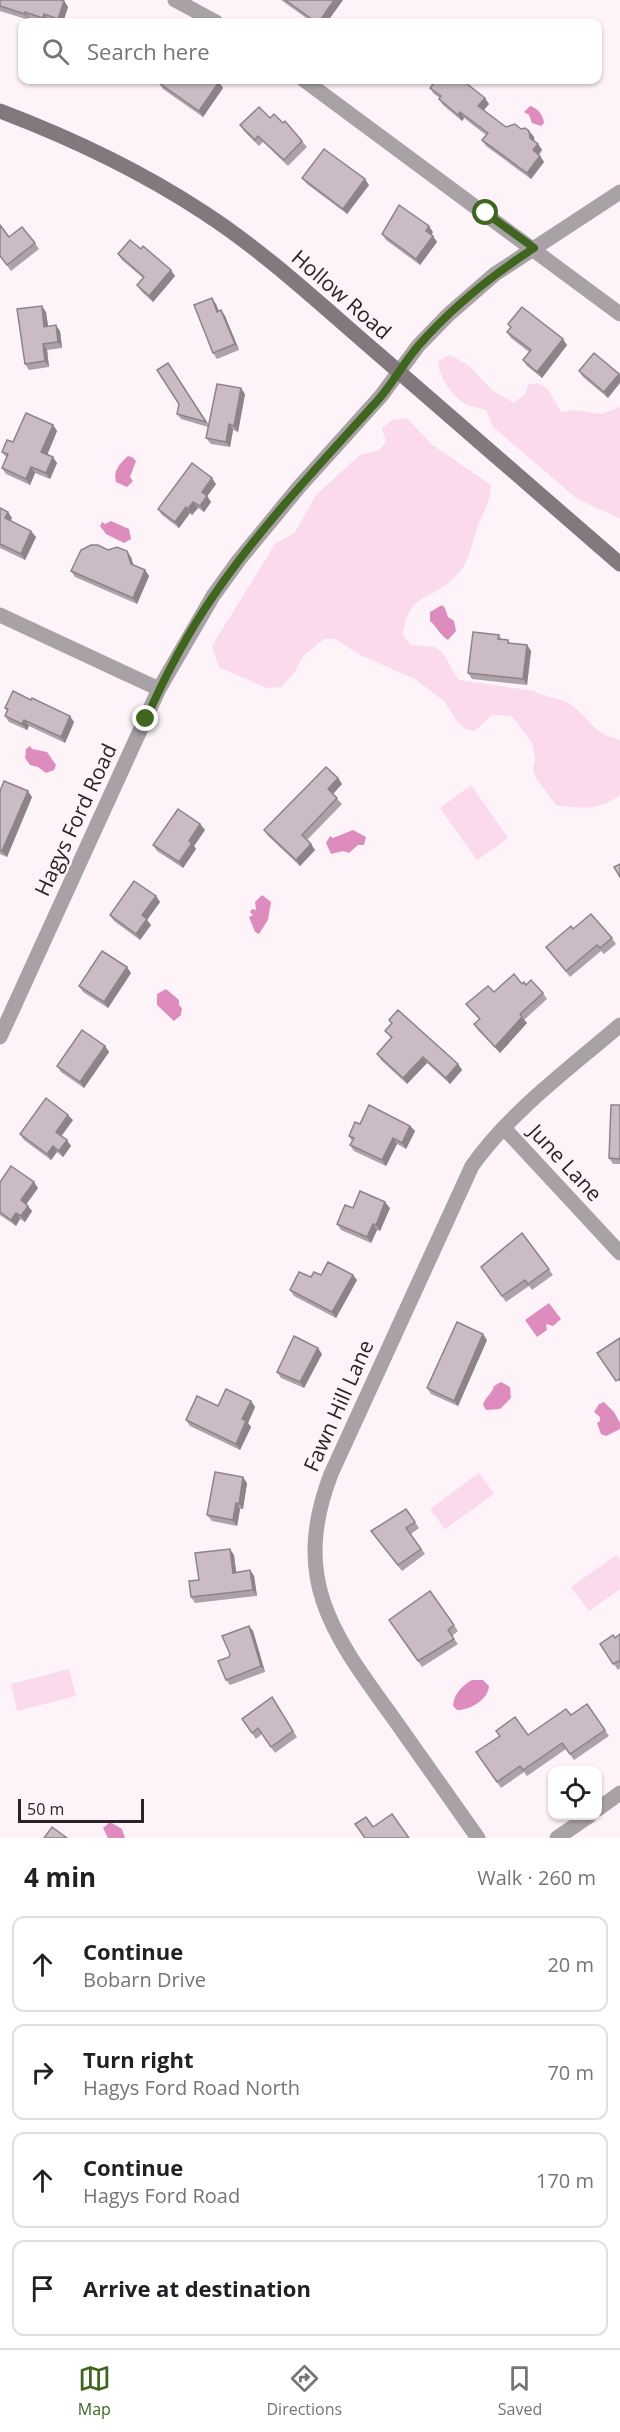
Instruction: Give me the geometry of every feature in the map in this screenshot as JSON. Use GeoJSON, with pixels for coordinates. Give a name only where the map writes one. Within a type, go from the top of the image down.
{"type":"FeatureCollection","features":[{"type":"Feature","properties":{"kind":"main road","name":"Hollow Road"},"geometry":{"type":"LineString","coordinates":[[0,111],[81,144],[123,165],[203,212],[269,261],[620,564]]}},
{"type":"Feature","properties":{"kind":"street"},"geometry":{"type":"LineString","coordinates":[[175,0],[209,18]]}},
{"type":"Feature","properties":{"kind":"street"},"geometry":{"type":"LineString","coordinates":[[309,84],[534,248],[620,314]]}},
{"type":"Feature","properties":{"kind":"street","name":"Hagys Ford Road"},"geometry":{"type":"LineString","coordinates":[[0,1037],[159,689],[213,597],[239,560],[299,487],[381,396],[418,346],[471,293],[534,248],[620,192]]}},
{"type":"Feature","properties":{"kind":"street"},"geometry":{"type":"LineString","coordinates":[[0,615],[159,689]]}},
{"type":"Feature","properties":{"kind":"street","name":"Fawn Hill Lane"},"geometry":{"type":"LineString","coordinates":[[478,1838],[342,1645],[332,1626],[321,1598],[316,1551],[319,1509],[336,1463],[464,1183],[482,1152],[534,1099],[620,1025]]}},
{"type":"Feature","properties":{"kind":"street","name":"June Lane"},"geometry":{"type":"LineString","coordinates":[[504,1128],[620,1253]]}},
{"type":"Feature","properties":{"kind":"street"},"geometry":{"type":"LineString","coordinates":[[602,1806],[620,1793]]}},
{"type":"Feature","properties":{"kind":"street"},"geometry":{"type":"LineString","coordinates":[[557,1838],[582,1820]]}},
{"type":"Feature","properties":{"kind":"shaded area"},"geometry":{"type":"Polygon","coordinates":[[[530,106],[541,115],[544,123],[541,126],[532,123],[529,115],[524,112],[530,106]]]}},
{"type":"Feature","properties":{"kind":"shaded area"},"geometry":{"type":"Polygon","coordinates":[[[450,355],[468,365],[493,391],[514,403],[526,393],[528,385],[537,383],[548,389],[561,412],[574,410],[602,414],[620,407],[620,519],[576,498],[493,427],[486,410],[467,405],[456,397],[444,380],[438,361],[450,355]]]}},
{"type":"Feature","properties":{"kind":"shaded area"},"geometry":{"type":"Polygon","coordinates":[[[407,418],[431,444],[491,485],[488,502],[461,571],[446,584],[415,604],[406,621],[403,635],[411,645],[430,646],[440,651],[459,680],[534,691],[562,700],[577,709],[597,729],[620,740],[620,795],[613,800],[589,807],[556,805],[535,777],[532,743],[512,716],[492,715],[475,731],[467,730],[458,723],[444,701],[415,679],[358,654],[336,639],[324,639],[303,656],[295,672],[281,687],[267,688],[219,667],[212,646],[275,544],[295,532],[316,495],[360,455],[379,450],[386,442],[382,428],[392,420],[407,418]]]}},
{"type":"Feature","properties":{"kind":"shaded area"},"geometry":{"type":"Polygon","coordinates":[[[128,456],[136,461],[130,477],[133,481],[127,487],[116,482],[115,474],[119,465],[128,456]]]}},
{"type":"Feature","properties":{"kind":"shaded area"},"geometry":{"type":"Polygon","coordinates":[[[111,521],[129,529],[131,539],[124,543],[106,534],[100,526],[102,522],[105,524],[111,521]]]}},
{"type":"Feature","properties":{"kind":"shaded area"},"geometry":{"type":"Polygon","coordinates":[[[442,605],[448,617],[454,621],[456,631],[448,640],[430,621],[430,612],[442,605]]]}},
{"type":"Feature","properties":{"kind":"shaded area"},"geometry":{"type":"Polygon","coordinates":[[[30,746],[32,749],[47,752],[56,765],[54,770],[46,773],[30,765],[25,758],[26,749],[30,746]]]}},
{"type":"Feature","properties":{"kind":"shaded area"},"geometry":{"type":"Polygon","coordinates":[[[471,785],[508,838],[477,860],[440,808],[471,785]]]}},
{"type":"Feature","properties":{"kind":"shaded area"},"geometry":{"type":"Polygon","coordinates":[[[353,830],[366,837],[364,845],[358,845],[349,853],[343,851],[331,854],[326,843],[330,836],[333,838],[353,830]]]}},
{"type":"Feature","properties":{"kind":"shaded area"},"geometry":{"type":"Polygon","coordinates":[[[262,895],[271,902],[268,920],[259,934],[255,932],[249,917],[253,915],[250,912],[252,909],[256,910],[255,902],[262,895]]]}},
{"type":"Feature","properties":{"kind":"shaded area"},"geometry":{"type":"Polygon","coordinates":[[[166,989],[179,1000],[182,1008],[181,1015],[174,1021],[157,1005],[157,994],[166,989]]]}},
{"type":"Feature","properties":{"kind":"shaded area"},"geometry":{"type":"Polygon","coordinates":[[[549,1303],[561,1319],[553,1326],[546,1324],[547,1330],[537,1337],[525,1320],[549,1303]]]}},
{"type":"Feature","properties":{"kind":"shaded area"},"geometry":{"type":"Polygon","coordinates":[[[501,1382],[510,1387],[511,1398],[500,1409],[486,1410],[484,1402],[494,1386],[501,1382]]]}},
{"type":"Feature","properties":{"kind":"shaded area"},"geometry":{"type":"Polygon","coordinates":[[[604,1402],[614,1412],[620,1423],[620,1429],[606,1436],[601,1434],[597,1423],[600,1417],[594,1412],[599,1404],[604,1402]]]}},
{"type":"Feature","properties":{"kind":"shaded area"},"geometry":{"type":"Polygon","coordinates":[[[479,1473],[494,1494],[445,1529],[430,1509],[479,1473]]]}},
{"type":"Feature","properties":{"kind":"shaded area"},"geometry":{"type":"Polygon","coordinates":[[[616,1555],[620,1560],[620,1589],[589,1611],[571,1587],[616,1555]]]}},
{"type":"Feature","properties":{"kind":"shaded area"},"geometry":{"type":"Polygon","coordinates":[[[69,1669],[76,1696],[17,1711],[11,1684],[69,1669]]]}},
{"type":"Feature","properties":{"kind":"shaded area"},"geometry":{"type":"Polygon","coordinates":[[[472,1680],[483,1680],[489,1686],[488,1691],[478,1703],[457,1710],[453,1706],[455,1697],[462,1687],[472,1680]]]}},
{"type":"Feature","properties":{"kind":"shaded area"},"geometry":{"type":"Polygon","coordinates":[[[110,1822],[122,1829],[125,1838],[108,1838],[103,1828],[110,1822]]]}},
{"type":"Feature","properties":{"kind":"building"},"geometry":{"type":"Polygon","coordinates":[[[0,0],[64,1],[58,18],[44,14],[43,18],[0,6],[0,0]]]}},
{"type":"Feature","properties":{"kind":"building"},"geometry":{"type":"Polygon","coordinates":[[[285,0],[334,0],[322,18],[310,18],[285,0]]]}},
{"type":"Feature","properties":{"kind":"building"},"geometry":{"type":"Polygon","coordinates":[[[160,84],[218,84],[199,111],[160,84]]]}},
{"type":"Feature","properties":{"kind":"building"},"geometry":{"type":"Polygon","coordinates":[[[433,84],[467,84],[485,98],[478,106],[506,127],[515,124],[529,131],[530,138],[538,144],[533,150],[540,156],[527,173],[482,140],[488,133],[460,112],[458,115],[439,99],[441,96],[430,88],[433,84]]]}},
{"type":"Feature","properties":{"kind":"building"},"geometry":{"type":"Polygon","coordinates":[[[259,107],[270,118],[274,114],[283,123],[285,121],[302,141],[284,160],[258,136],[255,140],[240,125],[259,107]]]}},
{"type":"Feature","properties":{"kind":"building"},"geometry":{"type":"Polygon","coordinates":[[[324,149],[365,179],[343,209],[302,178],[324,149]]]}},
{"type":"Feature","properties":{"kind":"building"},"geometry":{"type":"Polygon","coordinates":[[[399,205],[429,226],[426,231],[433,236],[416,259],[382,234],[399,205]]]}},
{"type":"Feature","properties":{"kind":"building"},"geometry":{"type":"Polygon","coordinates":[[[0,225],[9,237],[22,227],[35,243],[7,265],[0,256],[0,225]]]}},
{"type":"Feature","properties":{"kind":"building"},"geometry":{"type":"Polygon","coordinates":[[[130,240],[141,249],[143,246],[171,270],[149,296],[137,285],[144,277],[118,254],[130,240]]]}},
{"type":"Feature","properties":{"kind":"building"},"geometry":{"type":"Polygon","coordinates":[[[212,298],[217,312],[221,310],[235,344],[213,353],[194,305],[212,298]]]}},
{"type":"Feature","properties":{"kind":"building"},"geometry":{"type":"Polygon","coordinates":[[[42,306],[44,327],[56,325],[58,342],[43,344],[45,361],[25,364],[17,309],[42,306]]]}},
{"type":"Feature","properties":{"kind":"building"},"geometry":{"type":"Polygon","coordinates":[[[522,307],[563,339],[537,372],[523,360],[531,350],[507,332],[511,327],[508,324],[522,307]]]}},
{"type":"Feature","properties":{"kind":"building"},"geometry":{"type":"Polygon","coordinates":[[[594,353],[619,374],[604,392],[579,371],[594,353]]]}},
{"type":"Feature","properties":{"kind":"building"},"geometry":{"type":"Polygon","coordinates":[[[168,363],[206,422],[177,414],[179,404],[157,370],[168,363]]]}},
{"type":"Feature","properties":{"kind":"building"},"geometry":{"type":"Polygon","coordinates":[[[217,384],[241,388],[234,426],[229,424],[226,442],[206,438],[217,384]]]}},
{"type":"Feature","properties":{"kind":"building"},"geometry":{"type":"Polygon","coordinates":[[[26,413],[53,425],[41,452],[53,457],[46,473],[31,467],[26,479],[2,468],[8,454],[2,452],[7,440],[13,442],[26,413]]]}},
{"type":"Feature","properties":{"kind":"building"},"geometry":{"type":"Polygon","coordinates":[[[192,463],[212,478],[202,492],[207,496],[200,506],[193,502],[188,509],[186,507],[175,522],[158,509],[192,463]]]}},
{"type":"Feature","properties":{"kind":"building"},"geometry":{"type":"Polygon","coordinates":[[[0,508],[8,512],[5,518],[31,531],[21,554],[0,544],[0,508]]]}},
{"type":"Feature","properties":{"kind":"building"},"geometry":{"type":"Polygon","coordinates":[[[91,545],[98,545],[108,550],[117,547],[127,551],[131,564],[145,570],[133,598],[71,571],[81,550],[91,545]]]}},
{"type":"Feature","properties":{"kind":"building"},"geometry":{"type":"Polygon","coordinates":[[[473,632],[499,635],[498,639],[508,640],[508,643],[527,645],[523,679],[468,673],[473,632]]]}},
{"type":"Feature","properties":{"kind":"building"},"geometry":{"type":"Polygon","coordinates":[[[13,691],[70,716],[61,737],[24,720],[22,724],[5,716],[8,709],[5,708],[13,691]]]}},
{"type":"Feature","properties":{"kind":"building"},"geometry":{"type":"Polygon","coordinates":[[[326,767],[338,778],[328,789],[337,798],[302,835],[311,844],[296,860],[264,830],[326,767]]]}},
{"type":"Feature","properties":{"kind":"building"},"geometry":{"type":"Polygon","coordinates":[[[4,781],[28,791],[2,851],[0,850],[0,791],[4,781]]]}},
{"type":"Feature","properties":{"kind":"building"},"geometry":{"type":"Polygon","coordinates":[[[178,809],[200,824],[189,841],[192,843],[179,862],[153,845],[178,809]]]}},
{"type":"Feature","properties":{"kind":"building"},"geometry":{"type":"Polygon","coordinates":[[[620,864],[620,877],[614,867],[620,864]]]}},
{"type":"Feature","properties":{"kind":"building"},"geometry":{"type":"Polygon","coordinates":[[[134,881],[156,896],[142,915],[147,919],[136,934],[110,915],[134,881]]]}},
{"type":"Feature","properties":{"kind":"building"},"geometry":{"type":"Polygon","coordinates":[[[591,914],[612,938],[600,948],[597,945],[566,971],[546,947],[571,926],[573,929],[591,914]]]}},
{"type":"Feature","properties":{"kind":"building"},"geometry":{"type":"Polygon","coordinates":[[[102,951],[127,967],[104,1002],[79,986],[102,951]]]}},
{"type":"Feature","properties":{"kind":"building"},"geometry":{"type":"Polygon","coordinates":[[[514,974],[522,984],[524,982],[526,985],[531,980],[543,993],[520,1014],[522,1017],[495,1047],[474,1024],[480,1019],[466,1004],[488,986],[494,992],[514,974]]]}},
{"type":"Feature","properties":{"kind":"building"},"geometry":{"type":"Polygon","coordinates":[[[398,1010],[458,1064],[446,1078],[423,1057],[403,1078],[377,1054],[392,1037],[385,1031],[392,1023],[389,1020],[398,1010]]]}},
{"type":"Feature","properties":{"kind":"building"},"geometry":{"type":"Polygon","coordinates":[[[82,1030],[105,1046],[80,1082],[57,1066],[82,1030]]]}},
{"type":"Feature","properties":{"kind":"building"},"geometry":{"type":"Polygon","coordinates":[[[46,1098],[68,1115],[56,1132],[67,1140],[59,1151],[53,1146],[47,1154],[20,1134],[46,1098]]]}},
{"type":"Feature","properties":{"kind":"building"},"geometry":{"type":"Polygon","coordinates":[[[369,1105],[410,1126],[402,1143],[393,1138],[382,1160],[350,1145],[354,1138],[349,1136],[355,1122],[360,1124],[369,1105]]]}},
{"type":"Feature","properties":{"kind":"building"},"geometry":{"type":"Polygon","coordinates":[[[611,1105],[620,1105],[620,1159],[609,1158],[611,1105]]]}},
{"type":"Feature","properties":{"kind":"building"},"geometry":{"type":"Polygon","coordinates":[[[11,1166],[34,1182],[21,1200],[28,1206],[21,1216],[16,1213],[11,1220],[0,1212],[0,1182],[11,1166]]]}},
{"type":"Feature","properties":{"kind":"building"},"geometry":{"type":"Polygon","coordinates":[[[360,1191],[385,1202],[376,1225],[373,1224],[367,1237],[337,1224],[345,1205],[353,1208],[360,1191]]]}},
{"type":"Feature","properties":{"kind":"building"},"geometry":{"type":"Polygon","coordinates":[[[522,1233],[549,1269],[528,1284],[525,1280],[502,1296],[481,1267],[522,1233]]]}},
{"type":"Feature","properties":{"kind":"building"},"geometry":{"type":"Polygon","coordinates":[[[328,1262],[353,1275],[332,1312],[290,1290],[299,1272],[311,1277],[314,1272],[321,1275],[328,1262]]]}},
{"type":"Feature","properties":{"kind":"building"},"geometry":{"type":"Polygon","coordinates":[[[457,1322],[483,1334],[454,1401],[427,1388],[457,1322]]]}},
{"type":"Feature","properties":{"kind":"building"},"geometry":{"type":"Polygon","coordinates":[[[294,1336],[318,1348],[300,1382],[277,1372],[294,1336]]]}},
{"type":"Feature","properties":{"kind":"building"},"geometry":{"type":"Polygon","coordinates":[[[620,1338],[620,1381],[619,1379],[616,1381],[597,1353],[620,1338]]]}},
{"type":"Feature","properties":{"kind":"building"},"geometry":{"type":"Polygon","coordinates":[[[226,1389],[251,1401],[242,1419],[246,1421],[236,1444],[186,1420],[197,1396],[218,1406],[226,1389]]]}},
{"type":"Feature","properties":{"kind":"building"},"geometry":{"type":"Polygon","coordinates":[[[215,1472],[243,1477],[239,1504],[236,1503],[233,1520],[207,1515],[215,1472]]]}},
{"type":"Feature","properties":{"kind":"building"},"geometry":{"type":"Polygon","coordinates":[[[406,1509],[415,1522],[406,1528],[421,1549],[398,1565],[371,1531],[406,1509]]]}},
{"type":"Feature","properties":{"kind":"building"},"geometry":{"type":"Polygon","coordinates":[[[230,1549],[233,1573],[250,1570],[253,1590],[191,1597],[189,1581],[199,1580],[195,1553],[230,1549]]]}},
{"type":"Feature","properties":{"kind":"building"},"geometry":{"type":"Polygon","coordinates":[[[430,1591],[454,1625],[448,1630],[454,1639],[418,1661],[389,1620],[430,1591]]]}},
{"type":"Feature","properties":{"kind":"building"},"geometry":{"type":"Polygon","coordinates":[[[249,1626],[261,1666],[226,1680],[218,1661],[229,1657],[230,1654],[222,1636],[249,1626]]]}},
{"type":"Feature","properties":{"kind":"building"},"geometry":{"type":"Polygon","coordinates":[[[620,1634],[620,1662],[613,1664],[600,1644],[613,1635],[615,1638],[620,1634]]]}},
{"type":"Feature","properties":{"kind":"building"},"geometry":{"type":"Polygon","coordinates":[[[272,1697],[293,1731],[271,1747],[258,1728],[252,1733],[242,1719],[272,1697]]]}},
{"type":"Feature","properties":{"kind":"building"},"geometry":{"type":"Polygon","coordinates":[[[587,1704],[605,1730],[570,1754],[562,1743],[523,1770],[520,1766],[497,1782],[476,1752],[500,1736],[496,1731],[515,1717],[528,1735],[566,1709],[571,1715],[587,1704]]]}},
{"type":"Feature","properties":{"kind":"building"},"geometry":{"type":"Polygon","coordinates":[[[392,1814],[409,1838],[365,1838],[355,1824],[366,1817],[373,1827],[392,1814]]]}},
{"type":"Feature","properties":{"kind":"building"},"geometry":{"type":"Polygon","coordinates":[[[52,1827],[67,1838],[44,1838],[52,1827]]]}},
{"type":"Feature","properties":{"kind":"route"},"geometry":{"type":"LineString","coordinates":[[146,719],[159,689],[213,597],[269,521],[381,396],[418,346],[448,315],[495,274],[534,248],[486,213]]}}]}
